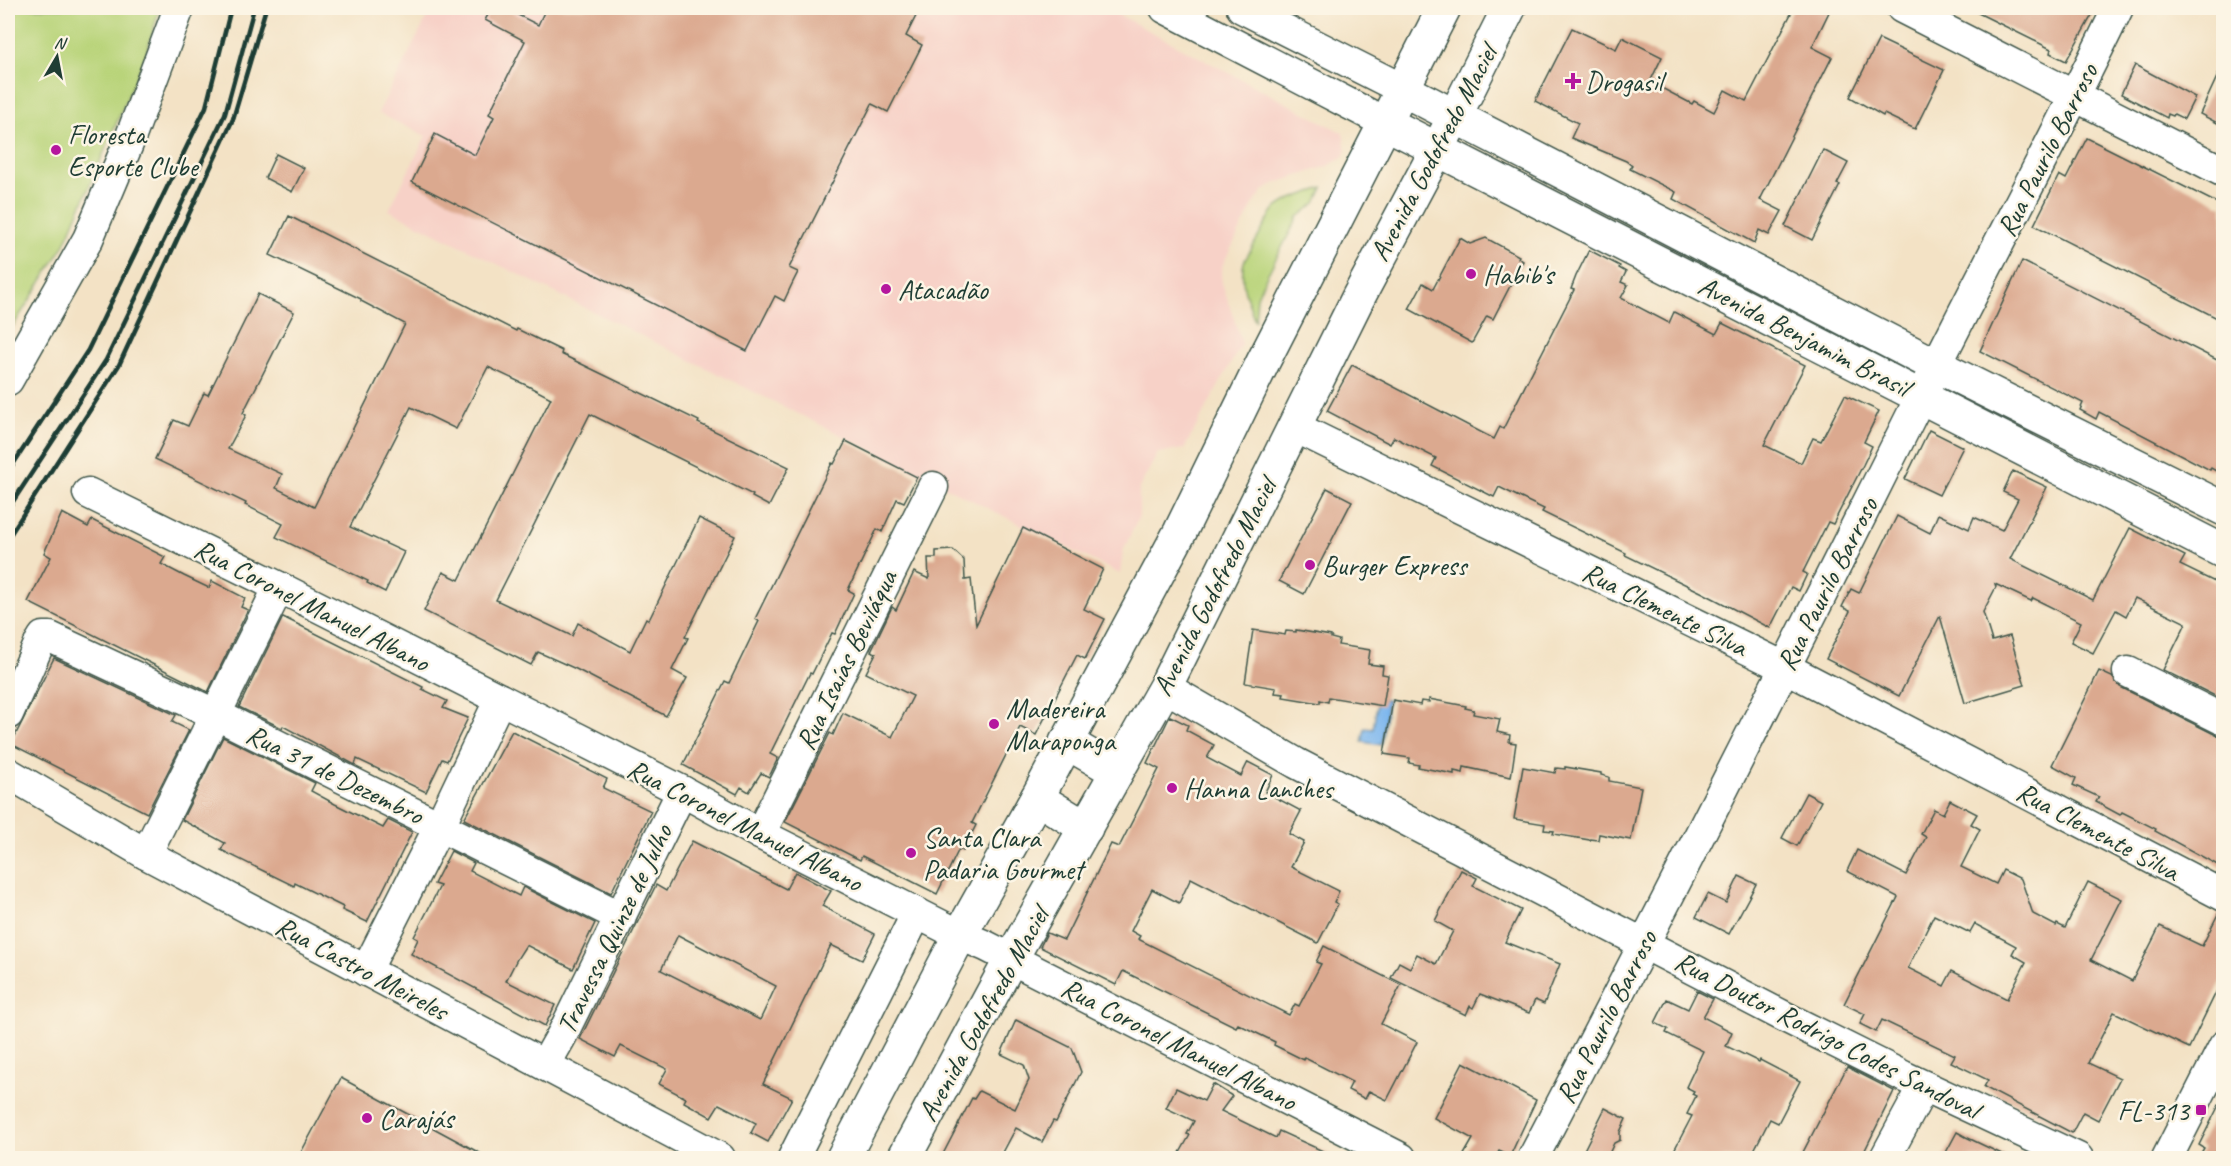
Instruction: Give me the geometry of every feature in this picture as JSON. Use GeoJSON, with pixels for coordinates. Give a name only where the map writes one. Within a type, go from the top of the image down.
{"type":"FeatureCollection","features":[{"type":"Feature","properties":{"kind":"main road","name":"Avenida Godofredo Maciel"},"geometry":{"type":"LineString","coordinates":[[843,1158],[960,935],[1037,798],[1180,532],[1263,362],[1444,8]]}},
{"type":"Feature","properties":{"kind":"main road","name":"Avenida Godofredo Maciel"},"geometry":{"type":"LineString","coordinates":[[904,1158],[1011,959],[1165,687],[1358,298],[1455,116],[1509,8]]}},
{"type":"Feature","properties":{"kind":"main road","name":"Avenida Benjamim Brasil"},"geometry":{"type":"LineString","coordinates":[[1402,89],[1937,366],[2223,509]]}},
{"type":"Feature","properties":{"kind":"main road","name":"Avenida Benjamim Brasil"},"geometry":{"type":"LineString","coordinates":[[1384,122],[2223,552]]}},
{"type":"Feature","properties":{"kind":"main road"},"geometry":{"type":"LineString","coordinates":[[1066,742],[1116,771]]}},
{"type":"Feature","properties":{"kind":"main road"},"geometry":{"type":"LineString","coordinates":[[1037,798],[1086,828]]}},
{"type":"Feature","properties":{"kind":"street"},"geometry":{"type":"LineString","coordinates":[[8,380],[88,239],[128,144],[179,8]]}},
{"type":"Feature","properties":{"kind":"street"},"geometry":{"type":"LineString","coordinates":[[1165,8],[1384,122]]}},
{"type":"Feature","properties":{"kind":"street"},"geometry":{"type":"LineString","coordinates":[[1242,8],[1402,89]]}},
{"type":"Feature","properties":{"kind":"street"},"geometry":{"type":"LineString","coordinates":[[1902,8],[2223,172]]}},
{"type":"Feature","properties":{"kind":"street","name":"Rua Paurilo Barroso"},"geometry":{"type":"LineString","coordinates":[[1533,1158],[1785,668],[2118,8]]}},
{"type":"Feature","properties":{"kind":"street","name":"Rua Clemente Silva"},"geometry":{"type":"LineString","coordinates":[[1295,427],[1785,668],[2223,896]]}},
{"type":"Feature","properties":{"kind":"street","name":"Rua Isaías Beviláqua"},"geometry":{"type":"LineString","coordinates":[[760,834],[933,487]]}},
{"type":"Feature","properties":{"kind":"street","name":"Rua Coronel Manuel Albano"},"geometry":{"type":"LineString","coordinates":[[88,493],[682,791],[760,834],[1401,1158]]}},
{"type":"Feature","properties":{"kind":"street"},"geometry":{"type":"LineString","coordinates":[[146,854],[279,587]]}},
{"type":"Feature","properties":{"kind":"street","name":"Rua 31 de Dezembro"},"geometry":{"type":"LineString","coordinates":[[8,714],[40,642],[46,636],[217,715],[621,917]]}},
{"type":"Feature","properties":{"kind":"street"},"geometry":{"type":"LineString","coordinates":[[2128,672],[2223,720]]}},
{"type":"Feature","properties":{"kind":"street","name":"Rua Doutor Rodrigo Codes Sandoval"},"geometry":{"type":"LineString","coordinates":[[1165,687],[1296,763],[1785,1017],[1924,1086],[2078,1158]]}},
{"type":"Feature","properties":{"kind":"street"},"geometry":{"type":"LineString","coordinates":[[366,971],[440,825],[500,699]]}},
{"type":"Feature","properties":{"kind":"street","name":"Rua Castro Meireles"},"geometry":{"type":"LineString","coordinates":[[8,773],[146,854],[720,1158]]}},
{"type":"Feature","properties":{"kind":"street","name":"Travessa Quinze de Julho"},"geometry":{"type":"LineString","coordinates":[[544,1065],[621,917],[682,791]]}},
{"type":"Feature","properties":{"kind":"street"},"geometry":{"type":"LineString","coordinates":[[793,1158],[917,913]]}},
{"type":"Feature","properties":{"kind":"street"},"geometry":{"type":"LineString","coordinates":[[2167,1158],[2223,1046]]}},
{"type":"Feature","properties":{"kind":"street"},"geometry":{"type":"LineString","coordinates":[[1891,1157],[1924,1086]]}},
{"type":"Feature","properties":{"kind":"shaded area","name":"Atacadão"},"geometry":{"type":"Polygon","coordinates":[[[432,8],[1022,8],[1024,10],[1026,8],[1106,8],[1343,133],[1346,151],[1343,157],[1328,166],[1276,183],[1263,191],[1253,205],[1222,266],[1221,275],[1242,343],[1184,449],[1158,453],[1139,488],[1139,516],[1123,551],[1120,574],[389,210],[426,136],[378,113],[432,8]]]}},
{"type":"Feature","properties":{"kind":"green space","name":"Floresta Esporte Clube"},"geometry":{"type":"Polygon","coordinates":[[[8,8],[160,8],[146,54],[64,246],[8,334],[8,8]]]}},
{"type":"Feature","properties":{"kind":"green space"},"geometry":{"type":"Polygon","coordinates":[[[1323,188],[1316,203],[1298,217],[1262,285],[1257,297],[1255,321],[1243,285],[1244,262],[1273,211],[1303,194],[1323,188]]]}},
{"type":"Feature","properties":{"kind":"water"},"geometry":{"type":"Polygon","coordinates":[[[1378,698],[1388,700],[1381,745],[1362,742],[1365,728],[1373,729],[1378,698]]]}},
{"type":"Feature","properties":{"kind":"building"},"geometry":{"type":"Polygon","coordinates":[[[492,8],[504,8],[538,25],[546,8],[920,8],[906,36],[922,45],[888,112],[872,104],[789,268],[798,272],[784,301],[775,296],[747,351],[412,182],[435,134],[475,155],[494,117],[489,114],[525,41],[485,20],[492,8]]]}},
{"type":"Feature","properties":{"kind":"building"},"geometry":{"type":"Polygon","coordinates":[[[1794,8],[1831,8],[1812,47],[1832,57],[1760,200],[1782,211],[1769,235],[1759,230],[1754,243],[1673,199],[1676,192],[1630,169],[1632,166],[1626,161],[1571,138],[1578,123],[1535,101],[1572,28],[1616,49],[1622,37],[1662,57],[1650,82],[1692,104],[1694,101],[1714,112],[1725,90],[1746,101],[1794,8]]]}},
{"type":"Feature","properties":{"kind":"building"},"geometry":{"type":"Polygon","coordinates":[[[1968,8],[2096,8],[2066,61],[2050,53],[2051,49],[1968,8]]]}},
{"type":"Feature","properties":{"kind":"building"},"geometry":{"type":"Polygon","coordinates":[[[1879,39],[1944,70],[1915,129],[1884,114],[1883,116],[1850,97],[1879,39]]]}},
{"type":"Feature","properties":{"kind":"building"},"geometry":{"type":"Polygon","coordinates":[[[2223,64],[2223,126],[2200,114],[2223,64]]]}},
{"type":"Feature","properties":{"kind":"building"},"geometry":{"type":"Polygon","coordinates":[[[2135,65],[2195,97],[2184,119],[2174,114],[2173,116],[2168,114],[2167,118],[2121,94],[2135,65]]]}},
{"type":"Feature","properties":{"kind":"building"},"geometry":{"type":"Polygon","coordinates":[[[2087,138],[2223,206],[2223,321],[2034,225],[2059,175],[2066,179],[2087,138]]]}},
{"type":"Feature","properties":{"kind":"building"},"geometry":{"type":"Polygon","coordinates":[[[1823,150],[1848,163],[1837,184],[1840,185],[1812,240],[1785,226],[1823,150]]]}},
{"type":"Feature","properties":{"kind":"building"},"geometry":{"type":"Polygon","coordinates":[[[276,154],[304,168],[292,192],[265,178],[276,154]]]}},
{"type":"Feature","properties":{"kind":"building"},"geometry":{"type":"Polygon","coordinates":[[[289,216],[516,331],[517,329],[562,351],[561,354],[789,467],[769,506],[752,497],[753,495],[590,414],[496,600],[572,636],[578,623],[630,651],[646,618],[649,620],[699,518],[735,536],[685,637],[688,638],[672,670],[687,678],[666,716],[538,652],[531,665],[424,611],[443,572],[459,580],[551,398],[528,386],[488,367],[456,429],[411,407],[350,527],[404,552],[385,592],[367,583],[368,581],[276,537],[283,524],[245,505],[246,503],[155,459],[174,420],[188,426],[204,393],[208,395],[258,294],[294,312],[243,413],[246,415],[228,449],[282,474],[276,488],[314,507],[405,324],[361,299],[270,255],[289,216]]]}},
{"type":"Feature","properties":{"kind":"building"},"geometry":{"type":"Polygon","coordinates":[[[1460,238],[1470,244],[1486,238],[1519,256],[1518,258],[1523,261],[1493,319],[1487,316],[1472,343],[1409,309],[1423,283],[1433,289],[1460,238]]]}},
{"type":"Feature","properties":{"kind":"building"},"geometry":{"type":"Polygon","coordinates":[[[1589,250],[1620,266],[1619,268],[1626,272],[1621,282],[1628,285],[1621,298],[1669,323],[1674,312],[1716,334],[1722,323],[1805,365],[1764,445],[1801,463],[1813,438],[1821,441],[1845,395],[1879,411],[1864,442],[1872,446],[1863,465],[1833,524],[1828,522],[1803,572],[1807,574],[1799,591],[1791,587],[1770,628],[1542,512],[1544,509],[1499,487],[1494,497],[1432,466],[1436,458],[1394,437],[1390,444],[1327,411],[1352,365],[1494,439],[1500,427],[1503,429],[1574,290],[1571,289],[1589,250]]]}},
{"type":"Feature","properties":{"kind":"building"},"geometry":{"type":"Polygon","coordinates":[[[2022,261],[2223,363],[2223,475],[2099,412],[2096,419],[2080,410],[2083,403],[1980,351],[2022,261]]]}},
{"type":"Feature","properties":{"kind":"building"},"geometry":{"type":"Polygon","coordinates":[[[1929,430],[1963,447],[1939,495],[1905,479],[1929,430]]]}},
{"type":"Feature","properties":{"kind":"building"},"geometry":{"type":"Polygon","coordinates":[[[846,441],[917,477],[904,502],[897,499],[882,532],[877,529],[848,590],[854,593],[835,634],[832,633],[812,674],[810,673],[770,754],[778,758],[769,777],[761,773],[749,792],[741,787],[737,794],[683,765],[725,681],[729,683],[759,621],[755,619],[832,463],[834,464],[846,441]]]}},
{"type":"Feature","properties":{"kind":"building"},"geometry":{"type":"Polygon","coordinates":[[[2013,471],[2047,487],[2010,559],[2093,600],[2130,528],[2185,556],[2180,565],[2223,586],[2223,700],[2163,670],[2186,623],[2135,598],[2126,616],[2116,610],[2093,653],[2071,642],[2081,622],[2033,598],[2031,601],[1995,584],[1996,587],[1983,612],[1992,641],[2010,636],[2025,685],[1965,703],[1940,616],[1899,696],[1826,659],[1850,611],[1842,607],[1851,589],[1859,593],[1897,516],[1930,533],[1938,514],[1969,529],[1974,517],[2002,530],[2018,499],[2003,492],[2013,471]]]}},
{"type":"Feature","properties":{"kind":"building"},"geometry":{"type":"Polygon","coordinates":[[[1327,488],[1352,501],[1304,594],[1279,581],[1327,488]]]}},
{"type":"Feature","properties":{"kind":"building"},"geometry":{"type":"Polygon","coordinates":[[[62,513],[88,527],[92,520],[165,557],[161,564],[184,576],[209,588],[212,581],[245,598],[241,607],[248,610],[208,692],[28,602],[51,557],[44,553],[62,513]]]}},
{"type":"Feature","properties":{"kind":"building"},"geometry":{"type":"Polygon","coordinates":[[[1023,528],[1103,569],[1084,609],[1105,619],[1085,659],[1077,655],[1036,735],[1020,727],[972,823],[976,825],[963,851],[959,849],[937,894],[862,856],[860,860],[785,822],[830,733],[833,735],[843,713],[892,737],[913,696],[866,673],[876,653],[871,651],[892,607],[896,610],[914,572],[929,579],[928,558],[936,558],[936,551],[953,550],[964,560],[965,580],[971,579],[976,625],[1023,528]]]}},
{"type":"Feature","properties":{"kind":"building"},"geometry":{"type":"Polygon","coordinates":[[[283,617],[423,687],[422,689],[447,701],[443,708],[468,718],[447,761],[442,759],[426,792],[357,759],[355,765],[283,726],[282,728],[239,707],[283,617]]]}},
{"type":"Feature","properties":{"kind":"building"},"geometry":{"type":"Polygon","coordinates":[[[1253,630],[1285,635],[1286,631],[1296,632],[1296,630],[1331,636],[1339,640],[1338,645],[1370,650],[1368,664],[1383,666],[1382,674],[1388,675],[1383,706],[1329,697],[1328,702],[1320,700],[1320,703],[1283,697],[1284,694],[1275,693],[1276,688],[1245,683],[1253,630]]]}},
{"type":"Feature","properties":{"kind":"building"},"geometry":{"type":"Polygon","coordinates":[[[54,658],[176,715],[172,722],[189,730],[147,813],[11,744],[54,658]]]}},
{"type":"Feature","properties":{"kind":"building"},"geometry":{"type":"Polygon","coordinates":[[[2099,671],[2112,677],[2120,687],[2223,737],[2223,868],[2155,831],[2156,829],[2122,812],[2120,815],[2096,802],[2099,797],[2073,785],[2076,778],[2052,765],[2099,671]]]}},
{"type":"Feature","properties":{"kind":"building"},"geometry":{"type":"Polygon","coordinates":[[[1429,699],[1466,706],[1465,708],[1474,710],[1473,714],[1500,719],[1497,732],[1510,735],[1509,742],[1516,743],[1511,777],[1464,767],[1463,773],[1454,771],[1454,774],[1418,767],[1419,765],[1409,763],[1410,758],[1384,754],[1393,700],[1420,705],[1421,701],[1429,702],[1429,699]]]}},
{"type":"Feature","properties":{"kind":"building"},"geometry":{"type":"Polygon","coordinates":[[[1170,716],[1188,725],[1186,730],[1214,745],[1207,758],[1241,776],[1248,762],[1273,775],[1265,792],[1301,811],[1289,834],[1304,842],[1291,867],[1339,891],[1334,902],[1338,904],[1318,943],[1191,878],[1179,903],[1152,889],[1131,931],[1140,936],[1138,939],[1289,1015],[1295,1004],[1299,1006],[1321,964],[1316,962],[1324,946],[1401,985],[1381,1024],[1417,1042],[1387,1100],[1369,1091],[1365,1099],[1348,1090],[1352,1082],[1274,1045],[1275,1042],[1238,1024],[1236,1027],[1123,971],[1116,985],[1040,947],[1047,933],[1064,940],[1111,844],[1119,847],[1159,769],[1147,763],[1170,716]]]}},
{"type":"Feature","properties":{"kind":"building"},"geometry":{"type":"Polygon","coordinates":[[[512,731],[607,779],[603,788],[651,811],[611,893],[464,819],[512,731]]]}},
{"type":"Feature","properties":{"kind":"building"},"geometry":{"type":"Polygon","coordinates":[[[223,737],[315,783],[311,791],[335,804],[383,828],[388,820],[412,832],[367,922],[295,883],[294,886],[221,850],[225,843],[182,820],[223,737]]]}},
{"type":"Feature","properties":{"kind":"building"},"geometry":{"type":"Polygon","coordinates":[[[1523,767],[1555,773],[1556,768],[1565,769],[1565,767],[1601,773],[1609,777],[1609,781],[1641,787],[1631,840],[1599,834],[1598,840],[1590,840],[1553,834],[1554,831],[1544,830],[1545,824],[1514,819],[1523,767]]]}},
{"type":"Feature","properties":{"kind":"building"},"geometry":{"type":"Polygon","coordinates":[[[1806,793],[1821,801],[1797,846],[1782,838],[1806,793]]]}},
{"type":"Feature","properties":{"kind":"building"},"geometry":{"type":"Polygon","coordinates":[[[1950,800],[1977,814],[1971,824],[1980,829],[1961,867],[1996,884],[2003,870],[2021,879],[2033,914],[2056,926],[2057,924],[2065,928],[2088,882],[2122,899],[2091,960],[2132,981],[2160,926],[2202,946],[2219,912],[2223,913],[2223,978],[2189,1048],[2114,1012],[2088,1063],[2120,1078],[2098,1120],[2083,1112],[2072,1133],[1984,1087],[1988,1080],[1951,1062],[1955,1055],[1882,1020],[1876,1032],[1860,1024],[1865,1014],[1844,1004],[1898,897],[1847,871],[1857,850],[1906,875],[1926,837],[1921,834],[1934,809],[1943,814],[1950,800]],[[1934,915],[1908,968],[1944,986],[1952,971],[2007,999],[2026,962],[2012,954],[2016,946],[1975,924],[1970,933],[1934,915]]]}},
{"type":"Feature","properties":{"kind":"building"},"geometry":{"type":"Polygon","coordinates":[[[692,841],[786,889],[795,872],[831,891],[822,906],[875,934],[862,960],[831,945],[763,1084],[792,1098],[768,1142],[751,1133],[756,1123],[719,1104],[711,1117],[684,1102],[686,1098],[659,1084],[667,1069],[621,1046],[615,1057],[580,1039],[656,885],[666,891],[692,841]],[[678,935],[661,970],[760,1020],[776,986],[678,935]]]}},
{"type":"Feature","properties":{"kind":"building"},"geometry":{"type":"Polygon","coordinates":[[[451,851],[474,863],[470,871],[519,896],[523,887],[595,923],[573,969],[526,945],[506,981],[555,1005],[545,1026],[411,954],[418,939],[414,937],[440,886],[434,884],[451,851]]]}},
{"type":"Feature","properties":{"kind":"building"},"geometry":{"type":"Polygon","coordinates":[[[1461,870],[1477,878],[1473,886],[1521,910],[1505,942],[1560,964],[1544,1004],[1535,1000],[1529,1013],[1480,994],[1473,1008],[1470,1006],[1466,1015],[1391,978],[1399,962],[1410,968],[1417,954],[1436,964],[1453,931],[1435,921],[1461,870]]]}},
{"type":"Feature","properties":{"kind":"building"},"geometry":{"type":"Polygon","coordinates":[[[1739,876],[1756,884],[1729,934],[1696,917],[1708,894],[1726,903],[1739,876]]]}},
{"type":"Feature","properties":{"kind":"building"},"geometry":{"type":"Polygon","coordinates":[[[1697,991],[1713,999],[1703,1017],[1732,1032],[1726,1046],[1759,1062],[1760,1060],[1800,1081],[1778,1123],[1770,1119],[1750,1158],[1670,1158],[1692,1116],[1687,1114],[1696,1096],[1692,1094],[1694,1091],[1686,1087],[1703,1051],[1666,1033],[1668,1029],[1655,1023],[1667,999],[1688,1009],[1697,991]]]}},
{"type":"Feature","properties":{"kind":"building"},"geometry":{"type":"Polygon","coordinates":[[[1016,1020],[1072,1048],[1081,1072],[1056,1122],[1053,1121],[1042,1142],[1016,1128],[1000,1158],[941,1158],[972,1098],[974,1099],[979,1091],[1015,1109],[1029,1080],[1024,1065],[1001,1054],[1016,1020]]]}},
{"type":"Feature","properties":{"kind":"building"},"geometry":{"type":"Polygon","coordinates":[[[1463,1062],[1536,1100],[1510,1156],[1499,1151],[1495,1158],[1462,1158],[1473,1139],[1434,1118],[1463,1062]]]}},
{"type":"Feature","properties":{"kind":"building"},"geometry":{"type":"Polygon","coordinates":[[[1847,1067],[1894,1091],[1861,1158],[1800,1158],[1847,1067]]]}},
{"type":"Feature","properties":{"kind":"building","name":"Carajás"},"geometry":{"type":"Polygon","coordinates":[[[341,1078],[489,1158],[298,1158],[341,1078]]]}},
{"type":"Feature","properties":{"kind":"building"},"geometry":{"type":"Polygon","coordinates":[[[1213,1084],[1232,1096],[1221,1111],[1276,1138],[1279,1131],[1338,1158],[1177,1158],[1190,1135],[1187,1134],[1194,1121],[1166,1108],[1176,1088],[1204,1101],[1213,1084]]]}},
{"type":"Feature","properties":{"kind":"building"},"geometry":{"type":"Polygon","coordinates":[[[2223,1097],[2223,1158],[2198,1158],[2204,1148],[2199,1145],[2223,1097]]]}},
{"type":"Feature","properties":{"kind":"building"},"geometry":{"type":"Polygon","coordinates":[[[1605,1108],[1626,1119],[1620,1132],[1620,1140],[1614,1143],[1607,1158],[1580,1158],[1605,1108]]]}},
{"type":"Feature","properties":{"kind":"building"},"geometry":{"type":"Polygon","coordinates":[[[1957,1132],[1966,1137],[2010,1158],[1943,1158],[1957,1132]]]}},
{"type":"Feature","properties":{"kind":"railway"},"geometry":{"type":"LineString","coordinates":[[8,472],[88,350],[206,107],[231,8]]}},
{"type":"Feature","properties":{"kind":"railway"},"geometry":{"type":"LineString","coordinates":[[8,509],[106,360],[225,114],[254,8]]}},
{"type":"Feature","properties":{"kind":"railway"},"geometry":{"type":"LineString","coordinates":[[8,538],[119,365],[233,119],[266,8]]}},
{"type":"Feature","properties":{"kind":"place","name":"Drogasil"},"geometry":{"type":"Point","coordinates":[1573,81]}},
{"type":"Feature","properties":{"kind":"place","name":"Floresta Esporte Clube"},"geometry":{"type":"Point","coordinates":[56,150]}},
{"type":"Feature","properties":{"kind":"place","name":"Habib's"},"geometry":{"type":"Point","coordinates":[1471,274]}},
{"type":"Feature","properties":{"kind":"place","name":"Atacadão"},"geometry":{"type":"Point","coordinates":[886,289]}},
{"type":"Feature","properties":{"kind":"place","name":"Burger Express"},"geometry":{"type":"Point","coordinates":[1310,565]}},
{"type":"Feature","properties":{"kind":"place","name":"Madereira Maraponga"},"geometry":{"type":"Point","coordinates":[994,724]}},
{"type":"Feature","properties":{"kind":"place","name":"Hanna Lanches"},"geometry":{"type":"Point","coordinates":[1172,788]}},
{"type":"Feature","properties":{"kind":"place","name":"Santa Clara Padaria Gourmet"},"geometry":{"type":"Point","coordinates":[911,853]}},
{"type":"Feature","properties":{"kind":"place","name":"FL-313"},"geometry":{"type":"Point","coordinates":[2201,1110]}},
{"type":"Feature","properties":{"kind":"place","name":"Carajás"},"geometry":{"type":"Point","coordinates":[367,1118]}}]}
